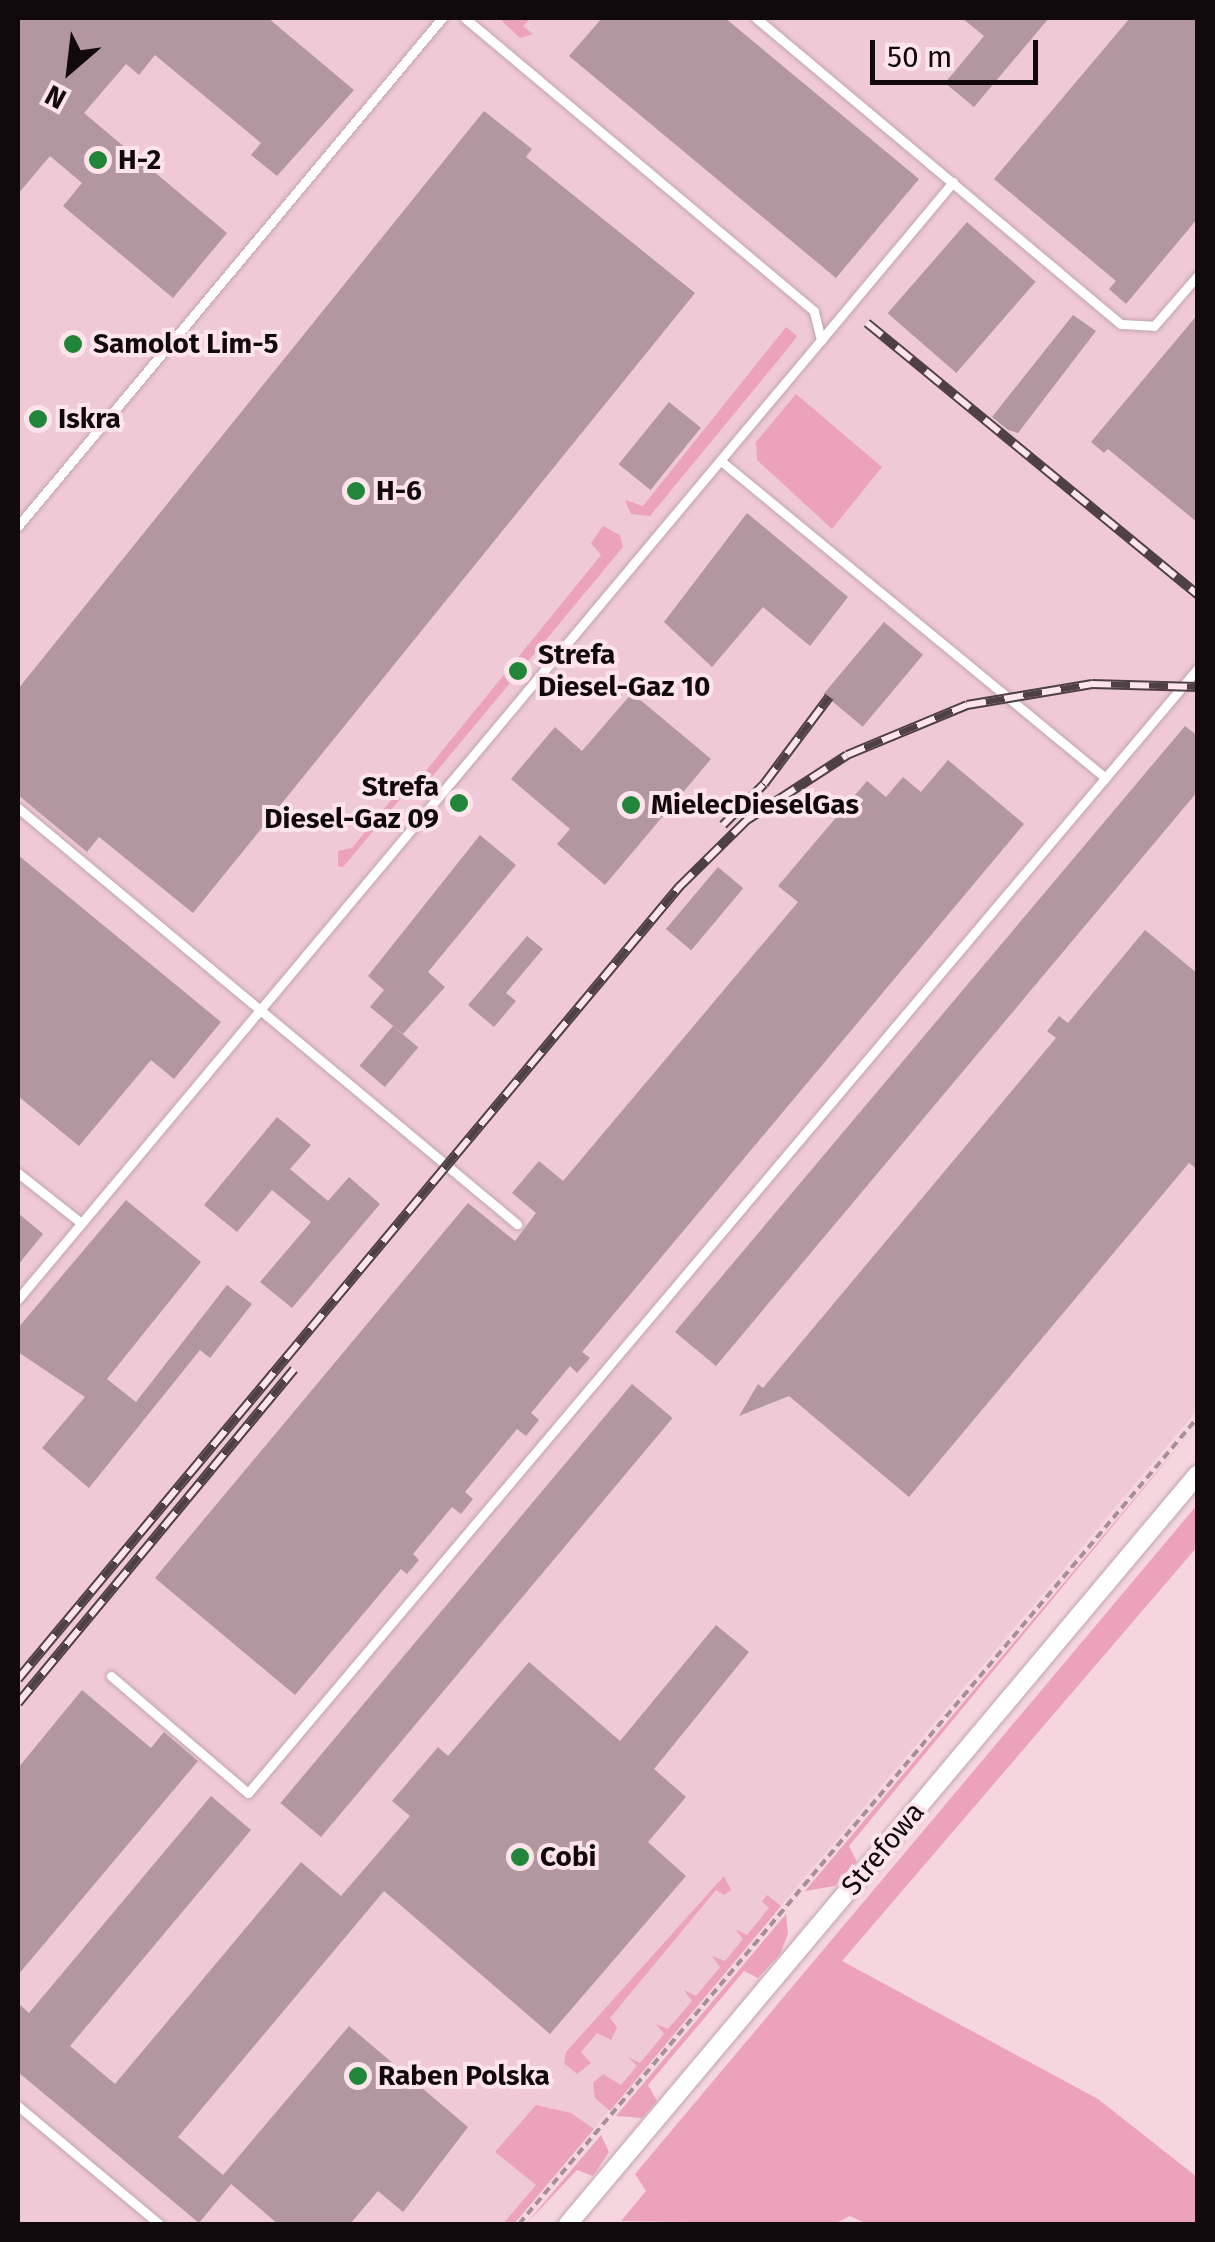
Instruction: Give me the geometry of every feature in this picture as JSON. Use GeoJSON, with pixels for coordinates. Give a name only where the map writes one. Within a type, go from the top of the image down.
{"type":"FeatureCollection","features":[{"type":"Feature","properties":{"kind":"street","name":"Strefowa"},"geometry":{"type":"LineString","coordinates":[[568,2224],[1198,1474]]}},
{"type":"Feature","properties":{"kind":"lane"},"geometry":{"type":"LineString","coordinates":[[18,526],[442,18]]}},
{"type":"Feature","properties":{"kind":"lane"},"geometry":{"type":"LineString","coordinates":[[465,18],[814,311],[820,340]]}},
{"type":"Feature","properties":{"kind":"lane"},"geometry":{"type":"LineString","coordinates":[[756,18],[1122,324],[1154,326],[1198,275]]}},
{"type":"Feature","properties":{"kind":"lane"},"geometry":{"type":"LineString","coordinates":[[18,1299],[953,182]]}},
{"type":"Feature","properties":{"kind":"lane"},"geometry":{"type":"LineString","coordinates":[[721,461],[1105,778]]}},
{"type":"Feature","properties":{"kind":"lane"},"geometry":{"type":"LineString","coordinates":[[111,1676],[248,1793],[1198,668]]}},
{"type":"Feature","properties":{"kind":"lane"},"geometry":{"type":"LineString","coordinates":[[18,808],[517,1224]]}},
{"type":"Feature","properties":{"kind":"lane"},"geometry":{"type":"LineString","coordinates":[[18,1173],[80,1222]]}},
{"type":"Feature","properties":{"kind":"lane"},"geometry":{"type":"LineString","coordinates":[[18,2106],[159,2224]]}},
{"type":"Feature","properties":{"kind":"path"},"geometry":{"type":"LineString","coordinates":[[519,2224],[1198,1417]]}},
{"type":"Feature","properties":{"kind":"shaded area"},"geometry":{"type":"Polygon","coordinates":[[[18,18],[1197,18],[1197,1410],[514,2224],[18,2224],[18,18]]]}},
{"type":"Feature","properties":{"kind":"shaded area"},"geometry":{"type":"Polygon","coordinates":[[[499,18],[531,18],[523,26],[533,34],[520,38],[499,18]]]}},
{"type":"Feature","properties":{"kind":"shaded area"},"geometry":{"type":"Polygon","coordinates":[[[786,327],[797,336],[650,516],[631,514],[625,500],[643,506],[786,327]]]}},
{"type":"Feature","properties":{"kind":"shaded area"},"geometry":{"type":"Polygon","coordinates":[[[796,394],[882,467],[832,529],[757,460],[756,442],[796,394]]]}},
{"type":"Feature","properties":{"kind":"shaded area"},"geometry":{"type":"Polygon","coordinates":[[[603,526],[620,535],[623,547],[416,796],[402,797],[343,867],[338,866],[338,851],[352,848],[401,788],[408,793],[601,555],[591,543],[603,526]]]}},
{"type":"Feature","properties":{"kind":"shaded area"},"geometry":{"type":"Polygon","coordinates":[[[1197,1424],[849,1846],[857,1862],[835,1886],[805,1891],[1197,1424]]]}},
{"type":"Feature","properties":{"kind":"shaded area"},"geometry":{"type":"Polygon","coordinates":[[[1197,1505],[1197,1547],[842,1961],[1098,2099],[1197,2177],[1197,2224],[867,2224],[850,2216],[834,2224],[621,2221],[646,2191],[635,2174],[1197,1505]]]}},
{"type":"Feature","properties":{"kind":"shaded area"},"geometry":{"type":"Polygon","coordinates":[[[724,1876],[731,1890],[724,1895],[716,1890],[610,2018],[617,2027],[611,2040],[597,2033],[581,2052],[591,2063],[577,2074],[564,2063],[566,2052],[724,1876]]]}},
{"type":"Feature","properties":{"kind":"shaded area"},"geometry":{"type":"Polygon","coordinates":[[[767,1895],[781,1906],[610,2111],[595,2098],[593,2083],[603,2074],[621,2085],[637,2066],[628,2057],[640,2063],[664,2034],[656,2024],[668,2029],[692,2001],[684,1990],[696,1996],[720,1967],[712,1956],[725,1961],[743,1939],[735,1929],[747,1935],[769,1908],[762,1901],[767,1895]]]}},
{"type":"Feature","properties":{"kind":"shaded area"},"geometry":{"type":"Polygon","coordinates":[[[786,1914],[788,1934],[780,1954],[758,1978],[744,1971],[648,2085],[657,2101],[642,2118],[616,2116],[786,1914]]]}},
{"type":"Feature","properties":{"kind":"shaded area"},"geometry":{"type":"Polygon","coordinates":[[[536,2105],[571,2113],[594,2129],[514,2224],[503,2224],[536,2185],[495,2152],[536,2105]]]}},
{"type":"Feature","properties":{"kind":"shaded area"},"geometry":{"type":"Polygon","coordinates":[[[601,2135],[609,2152],[593,2176],[577,2170],[526,2224],[601,2135]]]}},
{"type":"Feature","properties":{"kind":"building","name":"H-2"},"geometry":{"type":"Polygon","coordinates":[[[18,18],[268,18],[354,90],[277,176],[251,155],[261,143],[155,55],[139,75],[126,64],[84,113],[227,233],[173,298],[63,206],[82,183],[50,156],[18,194],[18,18]]]}},
{"type":"Feature","properties":{"kind":"building"},"geometry":{"type":"Polygon","coordinates":[[[602,18],[725,18],[919,179],[836,278],[569,56],[602,18]]]}},
{"type":"Feature","properties":{"kind":"building"},"geometry":{"type":"Polygon","coordinates":[[[962,18],[1049,18],[974,107],[945,83],[984,36],[962,18]]]}},
{"type":"Feature","properties":{"kind":"building"},"geometry":{"type":"Polygon","coordinates":[[[1130,18],[1198,18],[1198,218],[1126,304],[1109,289],[1116,281],[994,179],[1130,18]]]}},
{"type":"Feature","properties":{"kind":"building","name":"H-6"},"geometry":{"type":"Polygon","coordinates":[[[484,111],[532,149],[526,157],[695,293],[193,913],[99,837],[87,852],[18,795],[18,689],[484,111]]]}},
{"type":"Feature","properties":{"kind":"building"},"geometry":{"type":"Polygon","coordinates":[[[967,222],[1036,282],[956,373],[888,313],[967,222]]]}},
{"type":"Feature","properties":{"kind":"building"},"geometry":{"type":"Polygon","coordinates":[[[1198,314],[1198,523],[1108,449],[1104,453],[1091,442],[1198,314]]]}},
{"type":"Feature","properties":{"kind":"building"},"geometry":{"type":"Polygon","coordinates":[[[1073,315],[1096,331],[1018,433],[1008,430],[992,417],[1073,315]]]}},
{"type":"Feature","properties":{"kind":"building"},"geometry":{"type":"Polygon","coordinates":[[[669,402],[701,428],[651,490],[619,464],[669,402]]]}},
{"type":"Feature","properties":{"kind":"building"},"geometry":{"type":"Polygon","coordinates":[[[747,513],[848,597],[810,646],[763,607],[712,667],[664,622],[747,513]]]}},
{"type":"Feature","properties":{"kind":"building"},"geometry":{"type":"Polygon","coordinates":[[[884,622],[923,655],[863,727],[824,694],[884,622]]]}},
{"type":"Feature","properties":{"kind":"building","name":"MielecDieselGas"},"geometry":{"type":"Polygon","coordinates":[[[632,693],[711,759],[605,885],[557,844],[570,829],[511,779],[555,727],[582,751],[632,693]]]}},
{"type":"Feature","properties":{"kind":"building"},"geometry":{"type":"Polygon","coordinates":[[[1185,726],[1198,736],[1198,791],[716,1366],[675,1332],[1185,726]]]}},
{"type":"Feature","properties":{"kind":"building"},"geometry":{"type":"Polygon","coordinates":[[[948,760],[1024,824],[582,1352],[590,1358],[577,1373],[570,1366],[531,1413],[539,1420],[526,1436],[517,1429],[465,1492],[473,1499],[461,1514],[452,1507],[413,1554],[419,1560],[407,1574],[401,1569],[295,1695],[155,1578],[468,1203],[515,1241],[536,1213],[512,1193],[539,1161],[563,1181],[798,902],[778,886],[867,781],[886,797],[903,777],[921,792],[948,760]]]}},
{"type":"Feature","properties":{"kind":"building"},"geometry":{"type":"Polygon","coordinates":[[[480,835],[516,865],[428,972],[445,987],[403,1034],[370,1007],[384,990],[368,976],[480,835]]]}},
{"type":"Feature","properties":{"kind":"building"},"geometry":{"type":"Polygon","coordinates":[[[18,855],[221,1022],[174,1079],[151,1060],[79,1146],[18,1096],[18,855]]]}},
{"type":"Feature","properties":{"kind":"building"},"geometry":{"type":"Polygon","coordinates":[[[718,867],[743,888],[691,950],[666,929],[718,867]]]}},
{"type":"Feature","properties":{"kind":"building"},"geometry":{"type":"Polygon","coordinates":[[[1145,930],[1198,974],[1198,1170],[1189,1163],[909,1497],[789,1396],[739,1416],[758,1384],[763,1388],[1056,1038],[1047,1031],[1059,1016],[1068,1023],[1145,930]]]}},
{"type":"Feature","properties":{"kind":"building"},"geometry":{"type":"Polygon","coordinates":[[[527,936],[543,949],[506,993],[516,1001],[494,1027],[468,1005],[527,936]]]}},
{"type":"Feature","properties":{"kind":"building"},"geometry":{"type":"Polygon","coordinates":[[[393,1026],[418,1047],[385,1087],[360,1066],[393,1026]]]}},
{"type":"Feature","properties":{"kind":"building"},"geometry":{"type":"Polygon","coordinates":[[[277,1117],[311,1145],[290,1169],[328,1201],[349,1177],[380,1204],[292,1308],[260,1282],[311,1222],[272,1190],[237,1232],[204,1205],[277,1117]]]}},
{"type":"Feature","properties":{"kind":"building"},"geometry":{"type":"Polygon","coordinates":[[[126,1200],[201,1262],[107,1379],[136,1402],[227,1285],[252,1304],[210,1358],[200,1350],[89,1488],[42,1448],[85,1397],[18,1352],[18,1328],[126,1200]]]}},
{"type":"Feature","properties":{"kind":"building"},"geometry":{"type":"Polygon","coordinates":[[[18,1213],[43,1234],[18,1265],[18,1213]]]}},
{"type":"Feature","properties":{"kind":"building"},"geometry":{"type":"Polygon","coordinates":[[[632,1384],[673,1418],[321,1837],[280,1803],[632,1384]]]}},
{"type":"Feature","properties":{"kind":"building"},"geometry":{"type":"Polygon","coordinates":[[[716,1625],[749,1652],[654,1769],[686,1797],[648,1842],[686,1876],[550,2034],[384,1891],[178,2137],[223,2175],[349,2026],[468,2127],[403,2212],[378,2191],[350,2224],[278,2224],[231,2184],[199,2223],[18,2072],[18,2003],[29,2013],[211,1796],[251,1830],[70,2046],[115,2084],[301,1862],[341,1896],[410,1816],[392,1801],[438,1747],[448,1756],[529,1662],[620,1741],[716,1625]]]}},
{"type":"Feature","properties":{"kind":"building"},"geometry":{"type":"Polygon","coordinates":[[[82,1690],[151,1748],[164,1732],[198,1761],[18,1975],[18,1768],[82,1690]]]}},
{"type":"Feature","properties":{"kind":"railway"},"geometry":{"type":"LineString","coordinates":[[867,323],[1198,595]]}},
{"type":"Feature","properties":{"kind":"railway"},"geometry":{"type":"LineString","coordinates":[[18,1679],[679,887],[747,820],[847,755],[967,705],[1092,684],[1198,687]]}},
{"type":"Feature","properties":{"kind":"railway"},"geometry":{"type":"LineString","coordinates":[[723,825],[764,784],[829,697]]}},
{"type":"Feature","properties":{"kind":"railway"},"geometry":{"type":"LineString","coordinates":[[18,1703],[294,1369]]}},
{"type":"Feature","properties":{"kind":"place","name":"H-2"},"geometry":{"type":"Point","coordinates":[98,160]}},
{"type":"Feature","properties":{"kind":"place","name":"Samolot Lim-5"},"geometry":{"type":"Point","coordinates":[73,344]}},
{"type":"Feature","properties":{"kind":"place","name":"Iskra"},"geometry":{"type":"Point","coordinates":[38,419]}},
{"type":"Feature","properties":{"kind":"place","name":"H-6"},"geometry":{"type":"Point","coordinates":[356,491]}},
{"type":"Feature","properties":{"kind":"place","name":"Strefa Diesel-Gaz 10"},"geometry":{"type":"Point","coordinates":[518,671]}},
{"type":"Feature","properties":{"kind":"place","name":"Strefa Diesel-Gaz 09"},"geometry":{"type":"Point","coordinates":[459,803]}},
{"type":"Feature","properties":{"kind":"place","name":"MielecDieselGas"},"geometry":{"type":"Point","coordinates":[631,805]}},
{"type":"Feature","properties":{"kind":"place","name":"Cobi"},"geometry":{"type":"Point","coordinates":[520,1857]}},
{"type":"Feature","properties":{"kind":"place","name":"Raben Polska"},"geometry":{"type":"Point","coordinates":[358,2076]}}]}
